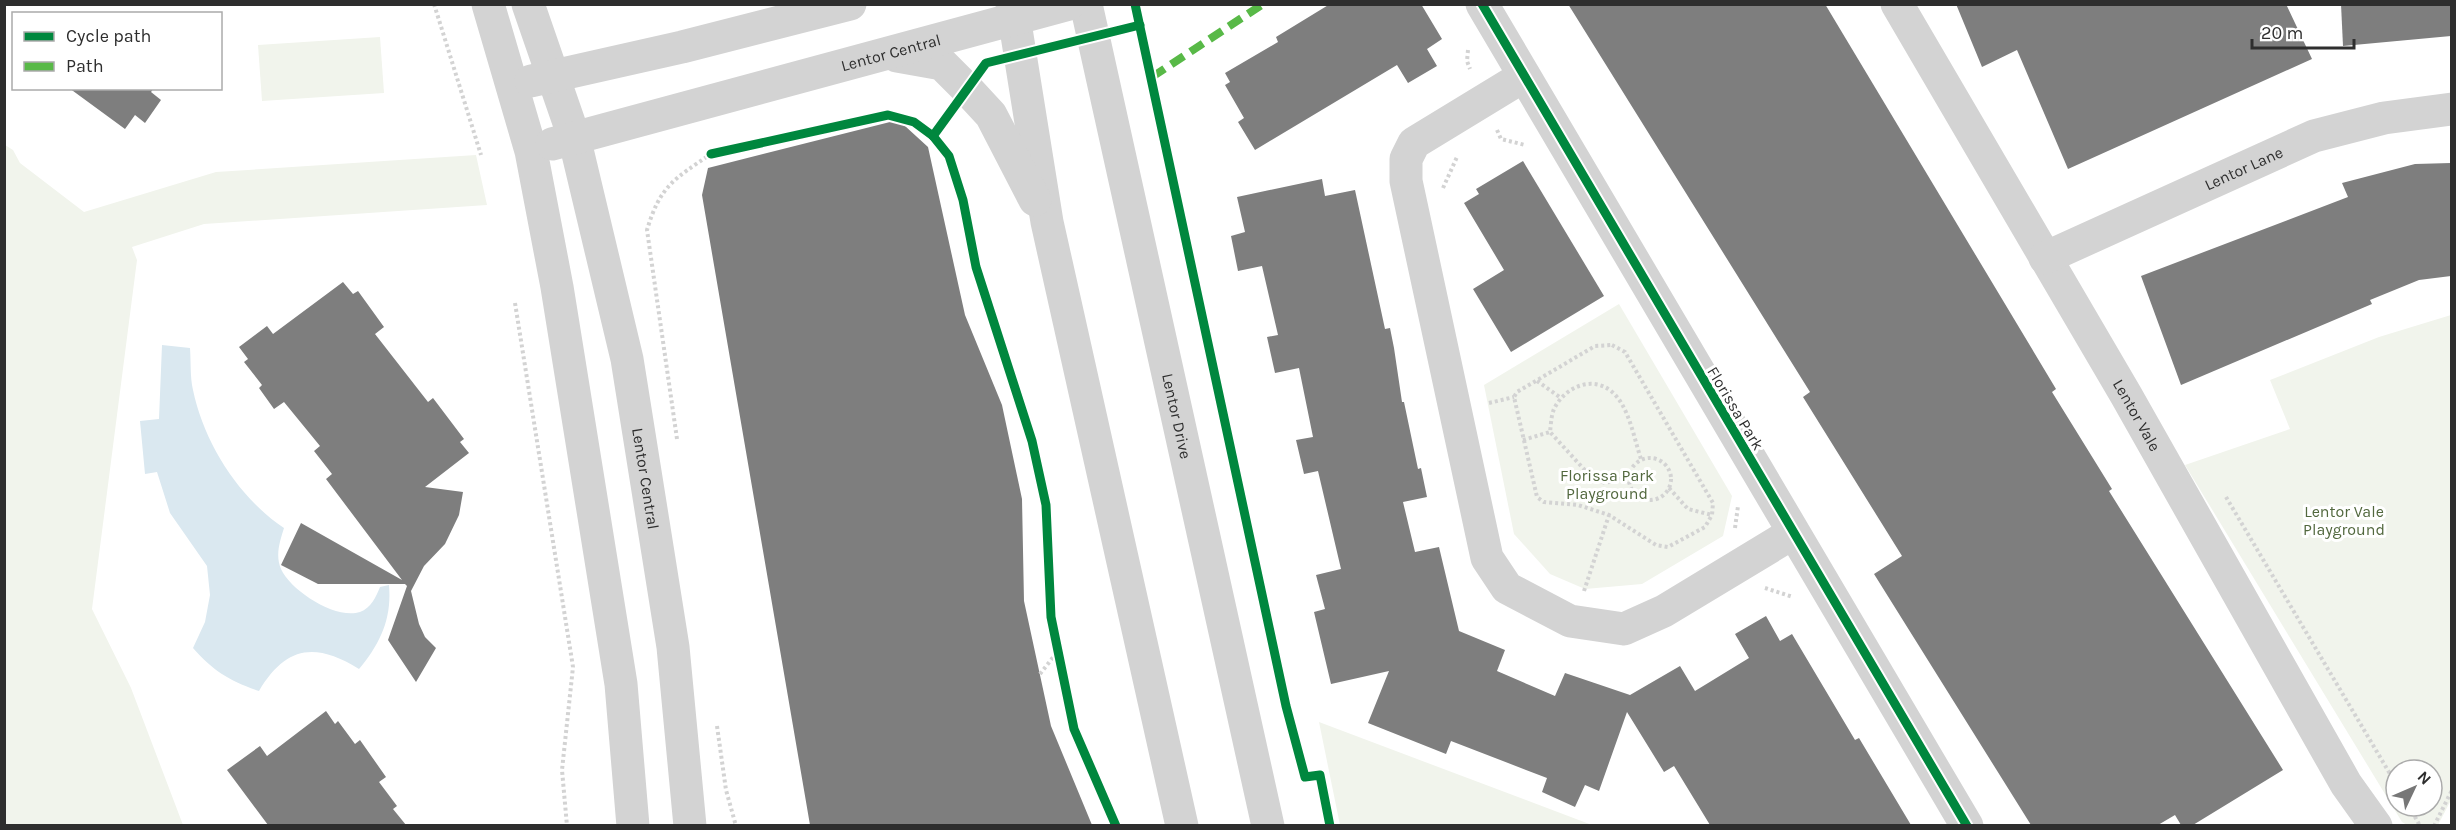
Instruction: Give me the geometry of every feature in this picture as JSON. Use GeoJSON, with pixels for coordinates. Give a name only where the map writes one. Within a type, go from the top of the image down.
{"type":"FeatureCollection","features":[{"type":"Feature","properties":{"kind":"street"},"geometry":{"type":"LineString","coordinates":[[488,4],[531,150],[557,288],[621,684],[633,825]]}},
{"type":"Feature","properties":{"kind":"street","name":"Lentor Central"},"geometry":{"type":"LineString","coordinates":[[528,4],[574,138],[627,359],[674,647],[690,825]]}},
{"type":"Feature","properties":{"kind":"street"},"geometry":{"type":"LineString","coordinates":[[512,85],[682,47],[850,4]]}},
{"type":"Feature","properties":{"kind":"street","name":"Lentor Central"},"geometry":{"type":"LineString","coordinates":[[531,150],[888,54],[1013,12],[1069,4]]}},
{"type":"Feature","properties":{"kind":"street","name":"Lentor Drive"},"geometry":{"type":"LineString","coordinates":[[1086,4],[1268,825]]}},
{"type":"Feature","properties":{"kind":"street","name":"Florissa Park"},"geometry":{"type":"LineString","coordinates":[[1482,4],[1967,825]]}},
{"type":"Feature","properties":{"kind":"street","name":"Lentor Vale"},"geometry":{"type":"LineString","coordinates":[[1897,4],[2346,784],[2376,825]]}},
{"type":"Feature","properties":{"kind":"street"},"geometry":{"type":"LineString","coordinates":[[1013,12],[1047,222],[1182,825]]}},
{"type":"Feature","properties":{"kind":"street"},"geometry":{"type":"LineString","coordinates":[[888,54],[942,64],[967,89],[991,115],[1047,222]]}},
{"type":"Feature","properties":{"kind":"street"},"geometry":{"type":"LineString","coordinates":[[1524,76],[1414,143],[1406,159],[1406,181],[1487,558],[1507,588],[1570,621],[1624,628],[1664,611],[1793,533]]}},
{"type":"Feature","properties":{"kind":"street","name":"Lentor Lane"},"geometry":{"type":"LineString","coordinates":[[2045,258],[2314,136],[2384,118],[2451,109]]}},
{"type":"Feature","properties":{"kind":"path"},"geometry":{"type":"LineString","coordinates":[[434,4],[481,155]]}},
{"type":"Feature","properties":{"kind":"path"},"geometry":{"type":"LineString","coordinates":[[606,4],[609,7],[618,4]]}},
{"type":"Feature","properties":{"kind":"path"},"geometry":{"type":"LineString","coordinates":[[1495,138],[1501,139]]}},
{"type":"Feature","properties":{"kind":"path"},"geometry":{"type":"LineString","coordinates":[[1441,194],[1459,151]]}},
{"type":"Feature","properties":{"kind":"path"},"geometry":{"type":"LineString","coordinates":[[678,445],[647,230],[655,203],[673,180],[711,154],[722,152]]}},
{"type":"Feature","properties":{"kind":"path"},"geometry":{"type":"LineString","coordinates":[[515,303],[573,666],[562,771],[567,825]]}},
{"type":"Feature","properties":{"kind":"path"},"geometry":{"type":"LineString","coordinates":[[1612,345],[1625,352],[1713,503],[1712,515],[1704,527],[1668,547],[1656,545],[1609,515],[1578,505],[1544,502],[1537,497],[1514,397],[1517,392],[1595,346],[1612,345]]}},
{"type":"Feature","properties":{"kind":"path"},"geometry":{"type":"LineString","coordinates":[[1537,381],[1561,398]]}},
{"type":"Feature","properties":{"kind":"path"},"geometry":{"type":"LineString","coordinates":[[1550,432],[1553,412],[1561,398],[1578,385],[1595,384],[1611,391],[1622,405],[1641,459]]}},
{"type":"Feature","properties":{"kind":"path"},"geometry":{"type":"LineString","coordinates":[[1480,405],[1514,397]]}},
{"type":"Feature","properties":{"kind":"path"},"geometry":{"type":"LineString","coordinates":[[1523,440],[1550,432]]}},
{"type":"Feature","properties":{"kind":"path"},"geometry":{"type":"LineString","coordinates":[[1550,432],[1592,478],[1605,483],[1628,477]]}},
{"type":"Feature","properties":{"kind":"path"},"geometry":{"type":"LineString","coordinates":[[1657,458],[1668,467],[1671,474],[1669,488],[1659,498],[1644,499],[1632,491],[1628,477],[1633,466],[1641,459],[1657,458]]}},
{"type":"Feature","properties":{"kind":"path"},"geometry":{"type":"LineString","coordinates":[[2220,487],[2384,764]]}},
{"type":"Feature","properties":{"kind":"path"},"geometry":{"type":"LineString","coordinates":[[1669,488],[1688,509],[1712,515]]}},
{"type":"Feature","properties":{"kind":"path"},"geometry":{"type":"LineString","coordinates":[[1581,600],[1609,515]]}},
{"type":"Feature","properties":{"kind":"path"},"geometry":{"type":"LineString","coordinates":[[1055,640],[1060,663]]}},
{"type":"Feature","properties":{"kind":"path"},"geometry":{"type":"LineString","coordinates":[[1040,674],[1058,651]]}},
{"type":"Feature","properties":{"kind":"path"},"geometry":{"type":"LineString","coordinates":[[717,721],[726,790],[736,825]]}},
{"type":"Feature","properties":{"kind":"path"},"geometry":{"type":"LineString","coordinates":[[2434,825],[2451,790]]}},
{"type":"Feature","properties":{"kind":"green space"},"geometry":{"type":"Polygon","coordinates":[[[380,37],[384,93],[262,101],[258,45],[380,37]]]}},
{"type":"Feature","properties":{"kind":"green space"},"geometry":{"type":"Polygon","coordinates":[[[5,145],[13,150],[20,163],[84,212],[216,172],[476,155],[487,205],[204,224],[132,247],[137,260],[92,609],[131,688],[183,825],[5,825],[5,145]]]}},
{"type":"Feature","properties":{"kind":"green space","name":"Florissa Park Playground"},"geometry":{"type":"Polygon","coordinates":[[[1619,304],[1732,496],[1723,536],[1642,584],[1585,589],[1550,574],[1514,534],[1484,385],[1619,304]]]}},
{"type":"Feature","properties":{"kind":"green space","name":"Lentor Vale Playground"},"geometry":{"type":"Polygon","coordinates":[[[2451,315],[2451,800],[2444,813],[2444,758],[2384,758],[2384,792],[2185,465],[2290,429],[2270,380],[2379,337],[2451,315]]]}},
{"type":"Feature","properties":{"kind":"green space"},"geometry":{"type":"Polygon","coordinates":[[[1319,722],[1592,825],[1340,825],[1319,722]]]}},
{"type":"Feature","properties":{"kind":"green space","name":"Lentor Vale Playground"},"geometry":{"type":"Polygon","coordinates":[[[2400,818],[2442,818],[2438,825],[2407,825],[2400,818]]]}},
{"type":"Feature","properties":{"kind":"shaded area"},"geometry":{"type":"Polygon","coordinates":[[[162,345],[190,348],[192,385],[206,430],[226,468],[238,485],[268,516],[284,528],[278,559],[281,569],[294,586],[327,608],[350,613],[360,612],[367,608],[380,587],[389,585],[389,609],[383,630],[373,650],[359,669],[329,655],[315,652],[303,653],[291,657],[280,665],[259,691],[223,674],[193,648],[205,622],[210,595],[207,566],[170,513],[157,472],[145,474],[140,421],[159,419],[162,345]]]}},
{"type":"Feature","properties":{"kind":"building"},"geometry":{"type":"Polygon","coordinates":[[[1330,4],[1421,4],[1442,39],[1427,49],[1437,66],[1408,83],[1397,65],[1255,150],[1238,122],[1244,118],[1225,85],[1230,82],[1225,73],[1278,42],[1276,37],[1330,4]]]}},
{"type":"Feature","properties":{"kind":"building"},"geometry":{"type":"Polygon","coordinates":[[[1568,4],[1825,4],[2056,389],[2052,392],[2112,489],[2109,491],[2283,770],[2193,825],[2181,825],[2175,815],[2158,825],[2031,825],[1874,574],[1902,556],[1803,397],[1810,392],[1568,4]]]}},
{"type":"Feature","properties":{"kind":"building"},"geometry":{"type":"Polygon","coordinates":[[[1956,4],[2286,4],[2312,59],[2068,169],[2017,50],[1982,67],[1956,4]]]}},
{"type":"Feature","properties":{"kind":"building"},"geometry":{"type":"Polygon","coordinates":[[[2341,4],[2451,4],[2451,36],[2343,46],[2341,4]]]}},
{"type":"Feature","properties":{"kind":"building"},"geometry":{"type":"Polygon","coordinates":[[[72,90],[152,90],[151,92],[161,100],[145,123],[135,115],[125,129],[72,90]]]}},
{"type":"Feature","properties":{"kind":"building"},"geometry":{"type":"Polygon","coordinates":[[[894,121],[905,126],[928,147],[965,315],[1002,405],[1022,499],[1024,601],[1051,726],[1092,825],[810,825],[702,195],[708,168],[894,121]]]}},
{"type":"Feature","properties":{"kind":"building"},"geometry":{"type":"Polygon","coordinates":[[[1523,161],[1604,296],[1511,352],[1473,289],[1504,270],[1464,203],[1479,194],[1476,189],[1523,161]]]}},
{"type":"Feature","properties":{"kind":"building"},"geometry":{"type":"Polygon","coordinates":[[[2451,163],[2451,276],[2419,280],[2370,300],[2372,304],[2181,385],[2141,276],[2348,197],[2342,183],[2415,164],[2451,163]]]}},
{"type":"Feature","properties":{"kind":"building"},"geometry":{"type":"Polygon","coordinates":[[[1322,179],[1325,196],[1355,190],[1385,329],[1390,328],[1402,402],[1404,402],[1418,469],[1421,468],[1427,497],[1403,502],[1415,552],[1439,547],[1459,631],[1505,650],[1497,671],[1555,696],[1565,673],[1630,695],[1680,666],[1695,691],[1749,658],[1735,634],[1766,616],[1780,641],[1792,634],[1855,740],[1859,738],[1911,825],[1710,825],[1674,766],[1664,772],[1627,712],[1599,791],[1585,785],[1575,807],[1542,792],[1547,778],[1451,741],[1446,754],[1368,723],[1389,671],[1331,684],[1314,612],[1325,609],[1316,575],[1341,569],[1318,471],[1304,474],[1296,440],[1313,437],[1299,368],[1275,373],[1267,337],[1278,335],[1262,266],[1238,271],[1231,236],[1245,232],[1237,197],[1322,179]]]}},
{"type":"Feature","properties":{"kind":"building"},"geometry":{"type":"Polygon","coordinates":[[[343,282],[353,294],[358,291],[384,327],[375,334],[428,402],[433,398],[464,439],[460,442],[469,453],[425,487],[463,492],[459,515],[445,544],[424,566],[411,591],[419,624],[425,637],[436,648],[416,682],[388,640],[407,586],[405,584],[318,584],[281,565],[301,523],[402,580],[326,479],[332,474],[314,451],[320,446],[284,402],[274,409],[259,388],[262,385],[244,362],[248,359],[239,347],[267,326],[273,334],[343,282]]]}},
{"type":"Feature","properties":{"kind":"building"},"geometry":{"type":"Polygon","coordinates":[[[326,711],[335,724],[338,721],[355,744],[360,740],[386,777],[379,782],[397,806],[393,809],[406,825],[268,825],[227,770],[260,746],[267,756],[326,711]]]}},
{"type":"Feature","properties":{"kind":"marked path"},"geometry":{"type":"LineString","coordinates":[[1152,77],[1263,4]]}},
{"type":"Feature","properties":{"kind":"cycle path"},"geometry":{"type":"LineString","coordinates":[[1135,4],[1286,706],[1305,777],[1320,775],[1330,826]]}},
{"type":"Feature","properties":{"kind":"cycle path"},"geometry":{"type":"LineString","coordinates":[[1482,4],[1967,826]]}},
{"type":"Feature","properties":{"kind":"cycle path"},"geometry":{"type":"LineString","coordinates":[[933,136],[986,63],[1140,25]]}},
{"type":"Feature","properties":{"kind":"cycle path"},"geometry":{"type":"LineString","coordinates":[[711,154],[888,115],[914,122],[933,136],[949,156],[963,200],[976,267],[1032,441],[1046,505],[1051,617],[1074,729],[1116,826]]}}]}
